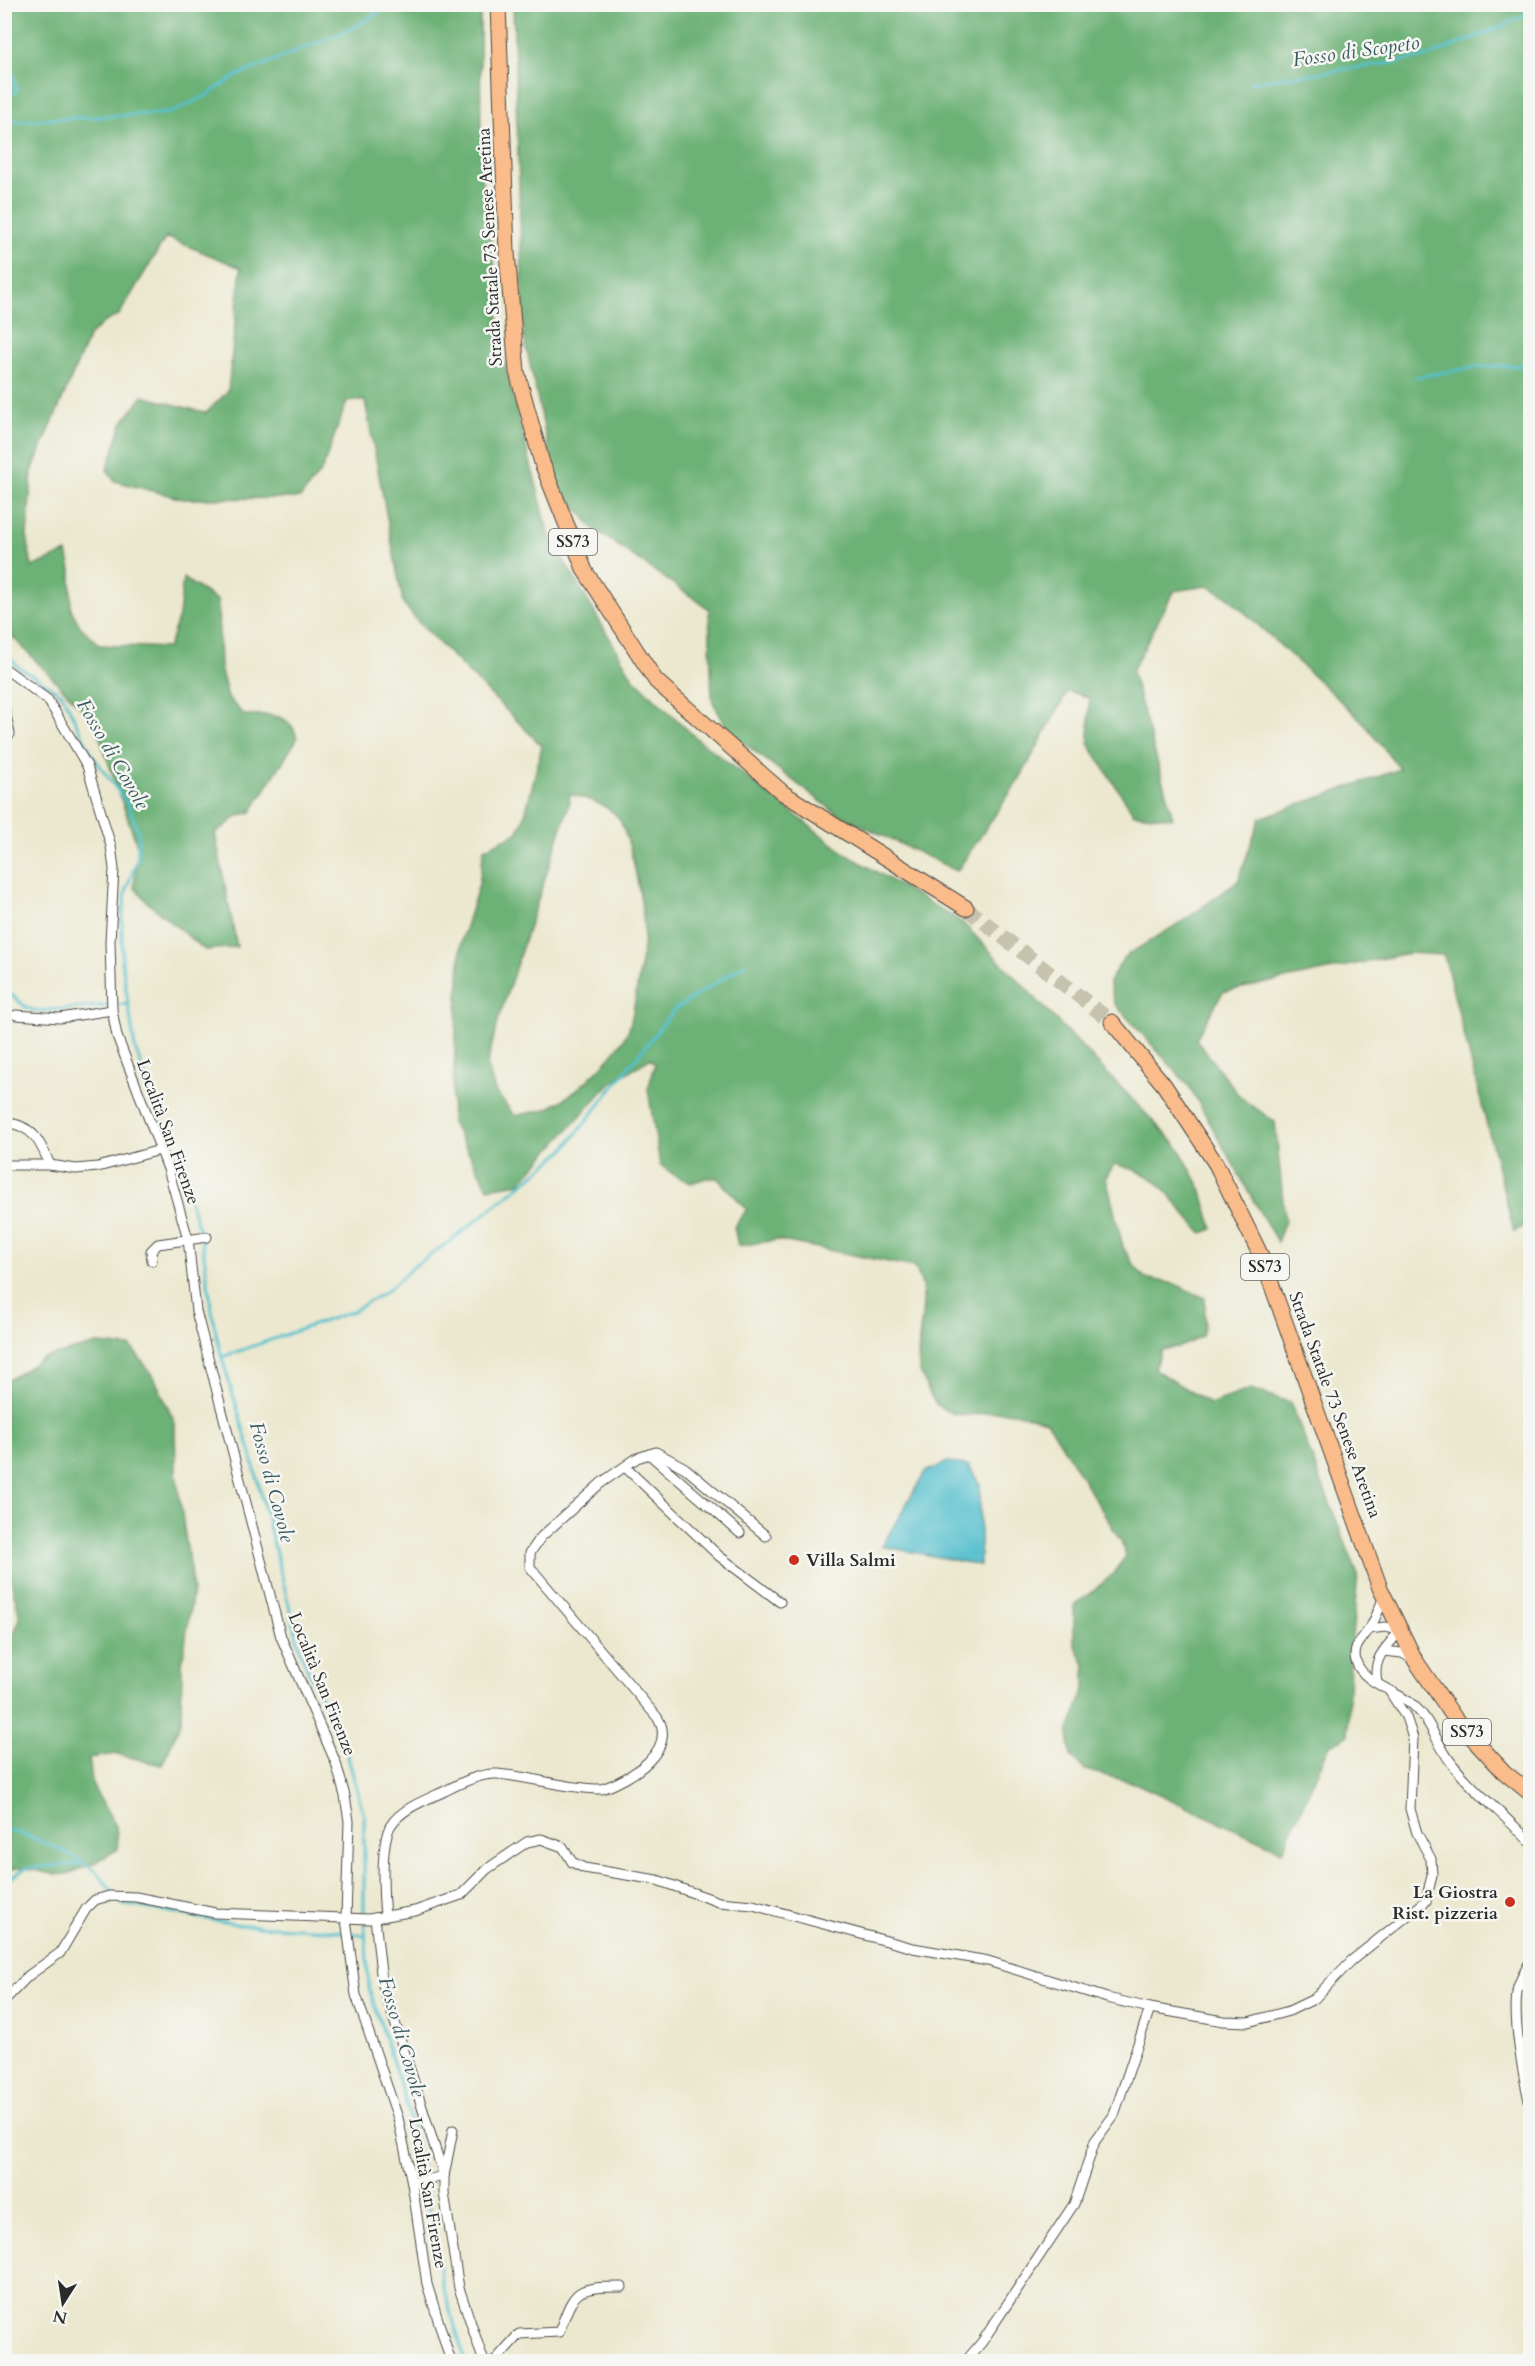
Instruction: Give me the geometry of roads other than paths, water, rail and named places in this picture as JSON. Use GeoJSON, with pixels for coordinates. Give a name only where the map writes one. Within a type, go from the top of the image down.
{"type":"FeatureCollection","features":[{"type":"Feature","properties":{"kind":"main road","name":"Strada Statale 73 Senese Aretina"},"geometry":{"type":"LineString","coordinates":[[498,4],[507,252],[517,372],[542,463],[585,571],[656,681],[783,793],[966,908]]}},
{"type":"Feature","properties":{"kind":"main road","name":"Strada Statale 73 Senese Aretina"},"geometry":{"type":"LineString","coordinates":[[1112,1022],[1164,1085],[1216,1164],[1262,1258],[1384,1596],[1415,1659],[1456,1720],[1504,1772],[1530,1793]]}},
{"type":"Feature","properties":{"kind":"street","name":"Località San Firenze"},"geometry":{"type":"LineString","coordinates":[[4,668],[48,700],[87,766],[111,846],[114,869],[111,919],[112,1010],[123,1055],[168,1169],[192,1239],[196,1311],[281,1637],[336,1763],[345,1796],[349,1821],[348,1921],[356,1995],[420,2181],[427,2284],[451,2361]]}},
{"type":"Feature","properties":{"kind":"street"},"geometry":{"type":"LineString","coordinates":[[4,705],[10,734]]}},
{"type":"Feature","properties":{"kind":"street"},"geometry":{"type":"LineString","coordinates":[[16,1016],[60,1018],[112,1010]]}},
{"type":"Feature","properties":{"kind":"street"},"geometry":{"type":"LineString","coordinates":[[4,1122],[24,1127],[40,1140],[50,1165]]}},
{"type":"Feature","properties":{"kind":"street"},"geometry":{"type":"LineString","coordinates":[[4,1165],[50,1165],[76,1169],[98,1167],[160,1150]]}},
{"type":"Feature","properties":{"kind":"street"},"geometry":{"type":"LineString","coordinates":[[152,1261],[152,1251],[158,1244],[207,1237]]}},
{"type":"Feature","properties":{"kind":"street"},"geometry":{"type":"LineString","coordinates":[[484,2361],[459,2288],[444,2176],[382,1982],[376,1918],[383,1893],[386,1840],[391,1825],[421,1803],[460,1784],[495,1774],[602,1789],[615,1785],[645,1765],[657,1750],[663,1737],[662,1725],[657,1717],[530,1568],[530,1552],[541,1537],[601,1483],[637,1458],[656,1452],[685,1468],[766,1536]]}},
{"type":"Feature","properties":{"kind":"street"},"geometry":{"type":"LineString","coordinates":[[650,1454],[740,1533]]}},
{"type":"Feature","properties":{"kind":"street"},"geometry":{"type":"LineString","coordinates":[[625,1467],[719,1556],[780,1602]]}},
{"type":"Feature","properties":{"kind":"street"},"geometry":{"type":"LineString","coordinates":[[1384,1596],[1369,1629],[1360,1640],[1355,1660],[1365,1676],[1410,1702],[1421,1712],[1451,1762],[1473,1790],[1530,1842]]}},
{"type":"Feature","properties":{"kind":"street"},"geometry":{"type":"LineString","coordinates":[[1369,1629],[1385,1627],[1400,1630],[1377,1660],[1375,1670],[1377,1683]]}},
{"type":"Feature","properties":{"kind":"street"},"geometry":{"type":"LineString","coordinates":[[1384,1651],[1401,1653],[1415,1659]]}},
{"type":"Feature","properties":{"kind":"street"},"geometry":{"type":"LineString","coordinates":[[4,2001],[28,1976],[60,1953],[86,1909],[95,1900],[109,1896],[136,1897],[215,1913],[348,1921],[376,1918],[415,1911],[461,1896],[488,1869],[527,1842],[541,1839],[563,1847],[572,1862],[584,1868],[657,1880],[720,1902],[753,1905],[913,1948],[988,1961],[1107,1998],[1150,2008],[1224,2021],[1248,2022],[1289,2011],[1314,1999],[1351,1961],[1426,1901],[1432,1875],[1431,1859],[1417,1833],[1410,1809],[1413,1738],[1406,1717],[1390,1692]]}},
{"type":"Feature","properties":{"kind":"street"},"geometry":{"type":"LineString","coordinates":[[1530,1962],[1517,1990],[1517,2007],[1530,2105]]}},
{"type":"Feature","properties":{"kind":"street"},"geometry":{"type":"LineString","coordinates":[[965,2361],[982,2342],[1074,2204],[1095,2140],[1114,2115],[1150,2008]]}},
{"type":"Feature","properties":{"kind":"street"},"geometry":{"type":"LineString","coordinates":[[444,2176],[453,2130]]}},
{"type":"Feature","properties":{"kind":"street"},"geometry":{"type":"LineString","coordinates":[[420,2181],[444,2176]]}},
{"type":"Feature","properties":{"kind":"street"},"geometry":{"type":"LineString","coordinates":[[494,2361],[519,2334],[559,2332],[572,2300],[578,2292],[590,2289],[622,2288]]}},
{"type":"Feature","properties":{"kind":"water"},"geometry":{"type":"Polygon","coordinates":[[[948,1462],[969,1466],[980,1485],[980,1565],[882,1546],[925,1472],[948,1462]]]}},
{"type":"Feature","properties":{"kind":"waterway"},"geometry":{"type":"LineString","coordinates":[[4,120],[170,113],[206,96],[234,77],[358,26],[389,4]]}},
{"type":"Feature","properties":{"kind":"waterway","name":"Fosso di Scopeto"},"geometry":{"type":"LineString","coordinates":[[1250,82],[1429,56],[1501,27],[1530,12]]}},
{"type":"Feature","properties":{"kind":"waterway","name":"Fosso di Covole"},"geometry":{"type":"LineString","coordinates":[[4,45],[17,91],[4,96]]}},
{"type":"Feature","properties":{"kind":"waterway"},"geometry":{"type":"LineString","coordinates":[[1416,377],[1477,367],[1530,365]]}},
{"type":"Feature","properties":{"kind":"waterway","name":"Fosso di Covole"},"geometry":{"type":"LineString","coordinates":[[4,651],[17,666],[62,694],[92,755],[127,803],[138,830],[138,857],[126,891],[122,920],[122,963],[135,1048],[170,1140],[201,1235],[214,1324],[222,1358],[251,1454],[301,1653],[348,1757],[364,1816],[364,1914],[369,1988],[407,2106],[424,2179],[443,2287],[466,2362]]}},
{"type":"Feature","properties":{"kind":"waterway"},"geometry":{"type":"LineString","coordinates":[[222,1357],[353,1311],[387,1291],[413,1267],[457,1236],[562,1152],[674,1010],[745,964]]}},
{"type":"Feature","properties":{"kind":"waterway"},"geometry":{"type":"LineString","coordinates":[[4,989],[27,1008],[37,1011],[127,1004]]}},
{"type":"Feature","properties":{"kind":"waterway"},"geometry":{"type":"LineString","coordinates":[[4,1829],[62,1850],[95,1870],[123,1905],[230,1923],[365,1936]]}},
{"type":"Feature","properties":{"kind":"waterway"},"geometry":{"type":"LineString","coordinates":[[4,1882],[26,1868],[81,1864]]}},
{"type":"Feature","properties":{"kind":"tunnel"},"geometry":{"type":"LineString","coordinates":[[966,908],[1112,1022]]}},
{"type":"Feature","properties":{"kind":"place","name":"Villa Salmi"},"geometry":{"type":"Point","coordinates":[794,1560]}},
{"type":"Feature","properties":{"kind":"place","name":"La Giostra Rist. pizzeria"},"geometry":{"type":"Point","coordinates":[1510,1902]}}]}
